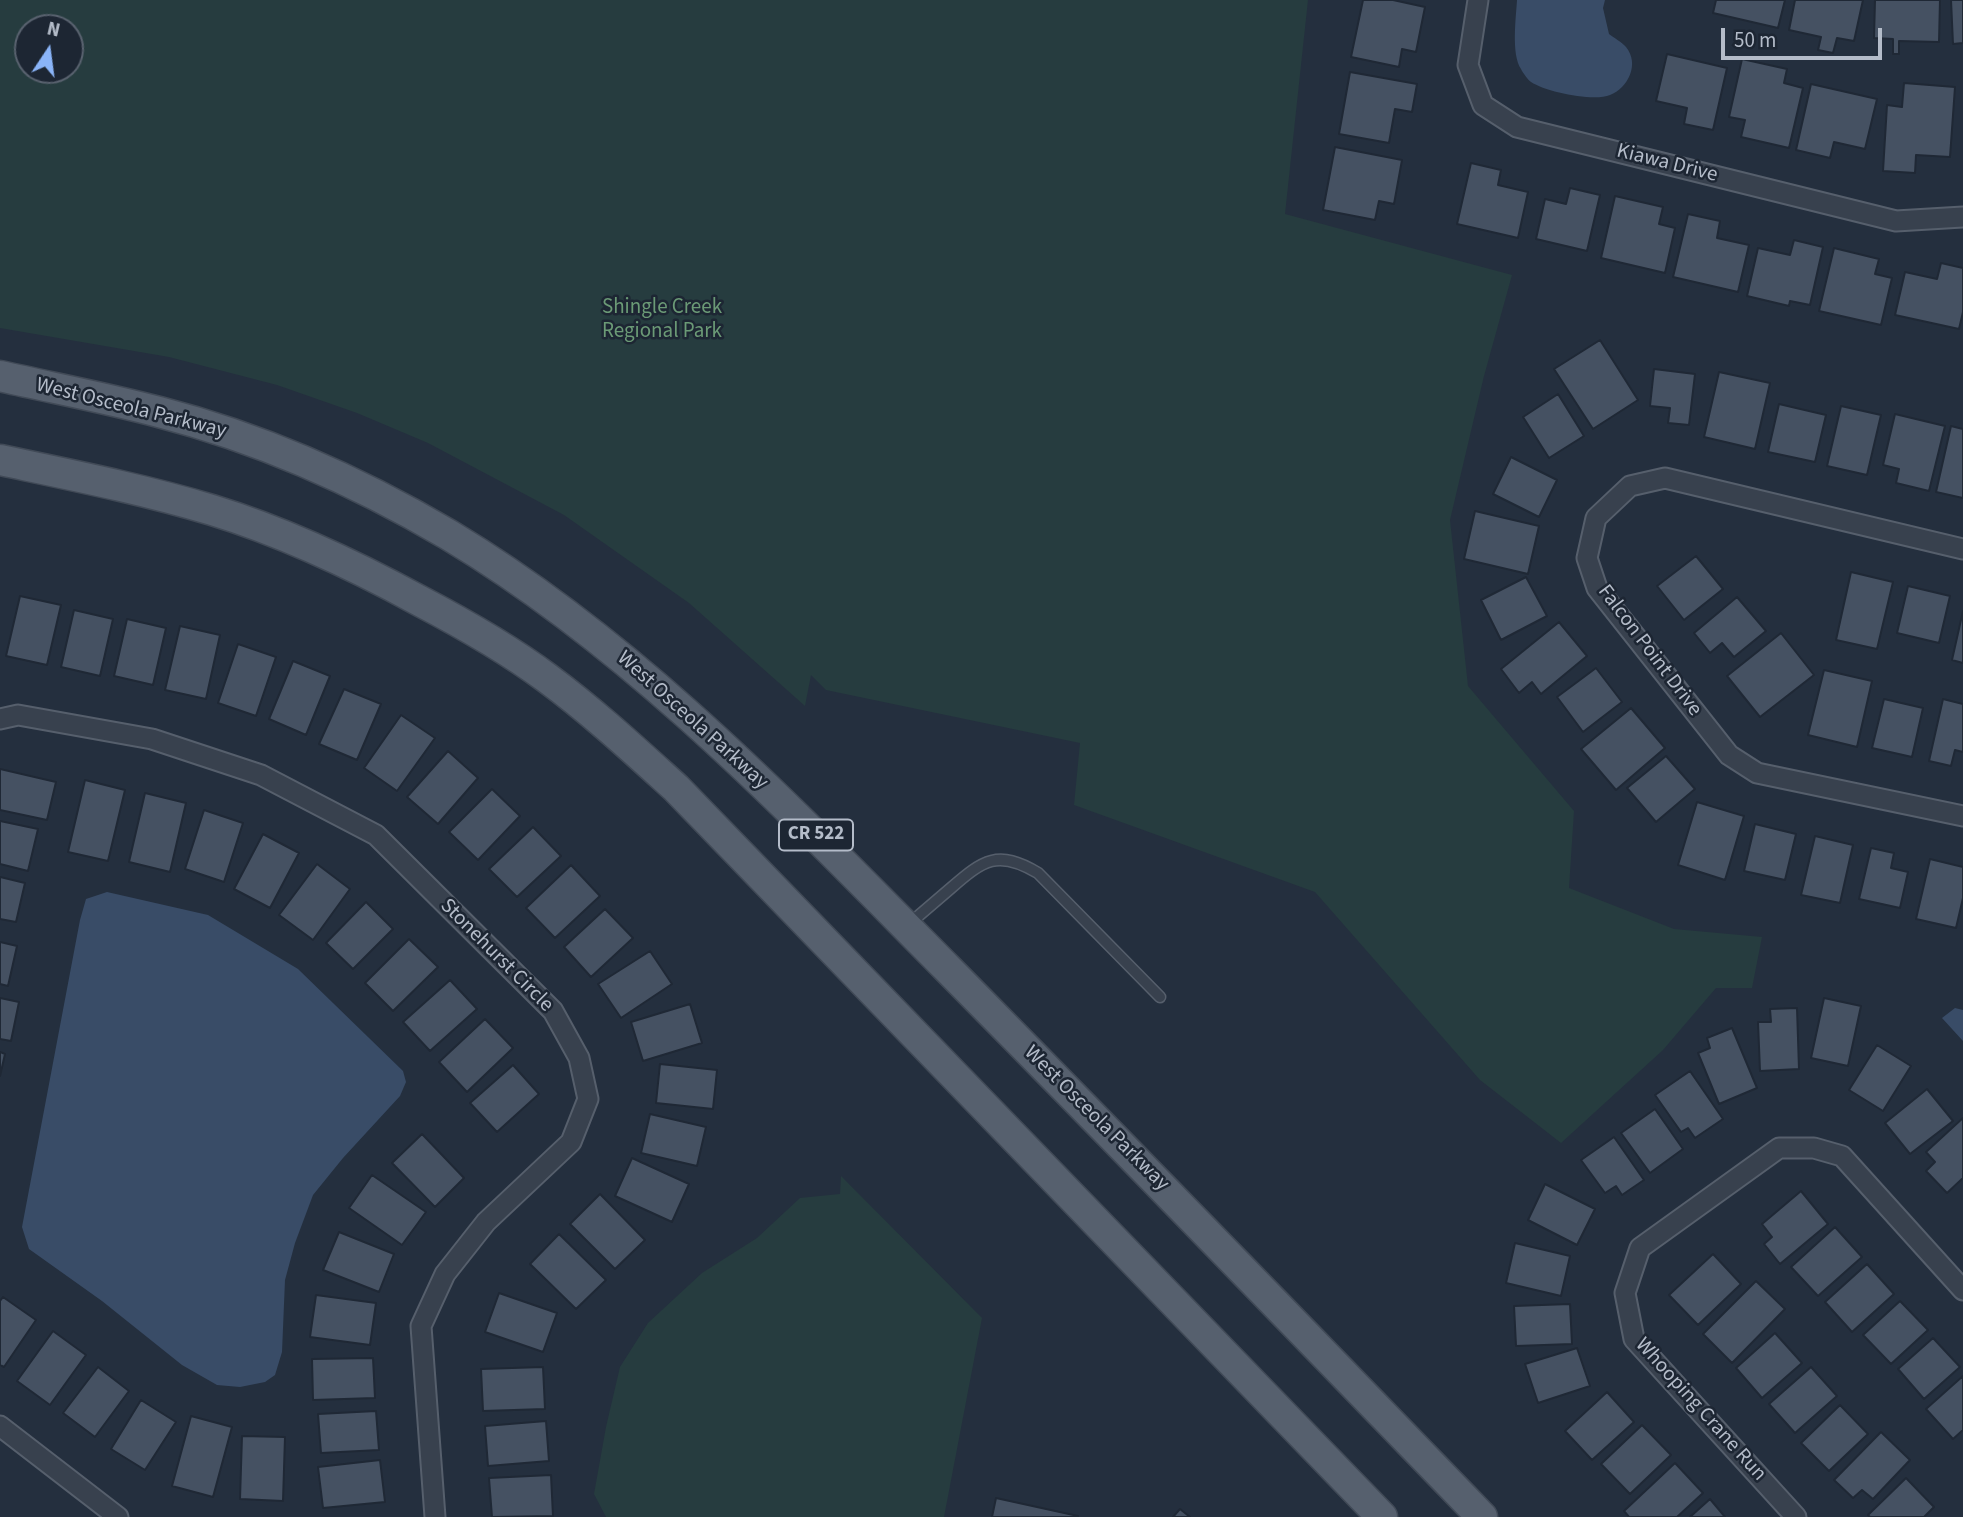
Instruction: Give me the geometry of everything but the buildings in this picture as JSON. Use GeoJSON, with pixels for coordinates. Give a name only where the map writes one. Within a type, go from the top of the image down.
{"type":"FeatureCollection","features":[{"type":"Feature","properties":{"kind":"main road","name":"West Osceola Parkway"},"geometry":{"type":"LineString","coordinates":[[0,376],[159,412],[268,447],[382,499],[446,533],[512,574],[583,625],[663,691],[816,835],[1127,1150],[1482,1517]]}},
{"type":"Feature","properties":{"kind":"main road","name":"CR 522"},"geometry":{"type":"LineString","coordinates":[[0,460],[137,489],[214,510],[288,537],[369,574],[460,622],[545,676],[614,730],[676,788],[1382,1517]]}},
{"type":"Feature","properties":{"kind":"street","name":"Kiawa Drive"},"geometry":{"type":"LineString","coordinates":[[1478,0],[1468,65],[1483,105],[1517,127],[1896,221],[1963,217]]}},
{"type":"Feature","properties":{"kind":"street","name":"Falcon Point Drive"},"geometry":{"type":"LineString","coordinates":[[1963,549],[1665,478],[1630,486],[1596,517],[1587,558],[1597,588],[1729,755],[1757,773],[1963,816]]}},
{"type":"Feature","properties":{"kind":"street","name":"Stonehurst Circle"},"geometry":{"type":"LineString","coordinates":[[0,719],[18,715],[152,739],[261,775],[376,835],[553,1011],[579,1058],[589,1099],[571,1142],[486,1222],[445,1274],[421,1326],[435,1517]]}},
{"type":"Feature","properties":{"kind":"street","name":"Whooping Crane Run"},"geometry":{"type":"LineString","coordinates":[[1796,1517],[1634,1339],[1625,1293],[1640,1248],[1779,1148],[1814,1148],[1842,1156],[1963,1290]]}},
{"type":"Feature","properties":{"kind":"street"},"geometry":{"type":"LineString","coordinates":[[0,1426],[118,1517]]}},
{"type":"Feature","properties":{"kind":"lane"},"geometry":{"type":"LineString","coordinates":[[906,927],[976,866],[991,861],[1009,860],[1038,873],[1160,997]]}},
{"type":"Feature","properties":{"kind":"green space","name":"Shingle Creek Regional Park"},"geometry":{"type":"Polygon","coordinates":[[[0,0],[1308,0],[1285,214],[1512,275],[1484,376],[1450,520],[1468,686],[1574,811],[1569,888],[1674,929],[1762,937],[1752,988],[1716,988],[1663,1050],[1561,1143],[1480,1080],[1315,892],[1074,805],[1080,743],[826,690],[811,675],[805,706],[689,603],[564,515],[428,443],[357,413],[277,385],[169,357],[0,328],[0,0]]]}},
{"type":"Feature","properties":{"kind":"green space"},"geometry":{"type":"Polygon","coordinates":[[[841,1176],[982,1318],[944,1517],[606,1517],[594,1494],[606,1427],[620,1367],[648,1323],[702,1273],[757,1238],[800,1198],[840,1194],[841,1176]]]}},
{"type":"Feature","properties":{"kind":"water"},"geometry":{"type":"Polygon","coordinates":[[[1517,0],[1605,0],[1603,8],[1609,34],[1624,45],[1632,61],[1627,81],[1616,92],[1603,97],[1582,97],[1558,92],[1531,82],[1522,71],[1516,54],[1517,0]]]}},
{"type":"Feature","properties":{"kind":"water"},"geometry":{"type":"Polygon","coordinates":[[[107,892],[208,915],[298,969],[403,1071],[406,1082],[400,1096],[313,1195],[285,1280],[282,1352],[275,1375],[265,1382],[240,1387],[217,1385],[182,1365],[102,1301],[29,1249],[22,1227],[80,920],[86,899],[107,892]]]}},
{"type":"Feature","properties":{"kind":"water"},"geometry":{"type":"Polygon","coordinates":[[[1955,1008],[1963,1010],[1963,1041],[1942,1018],[1955,1008]]]}}]}
